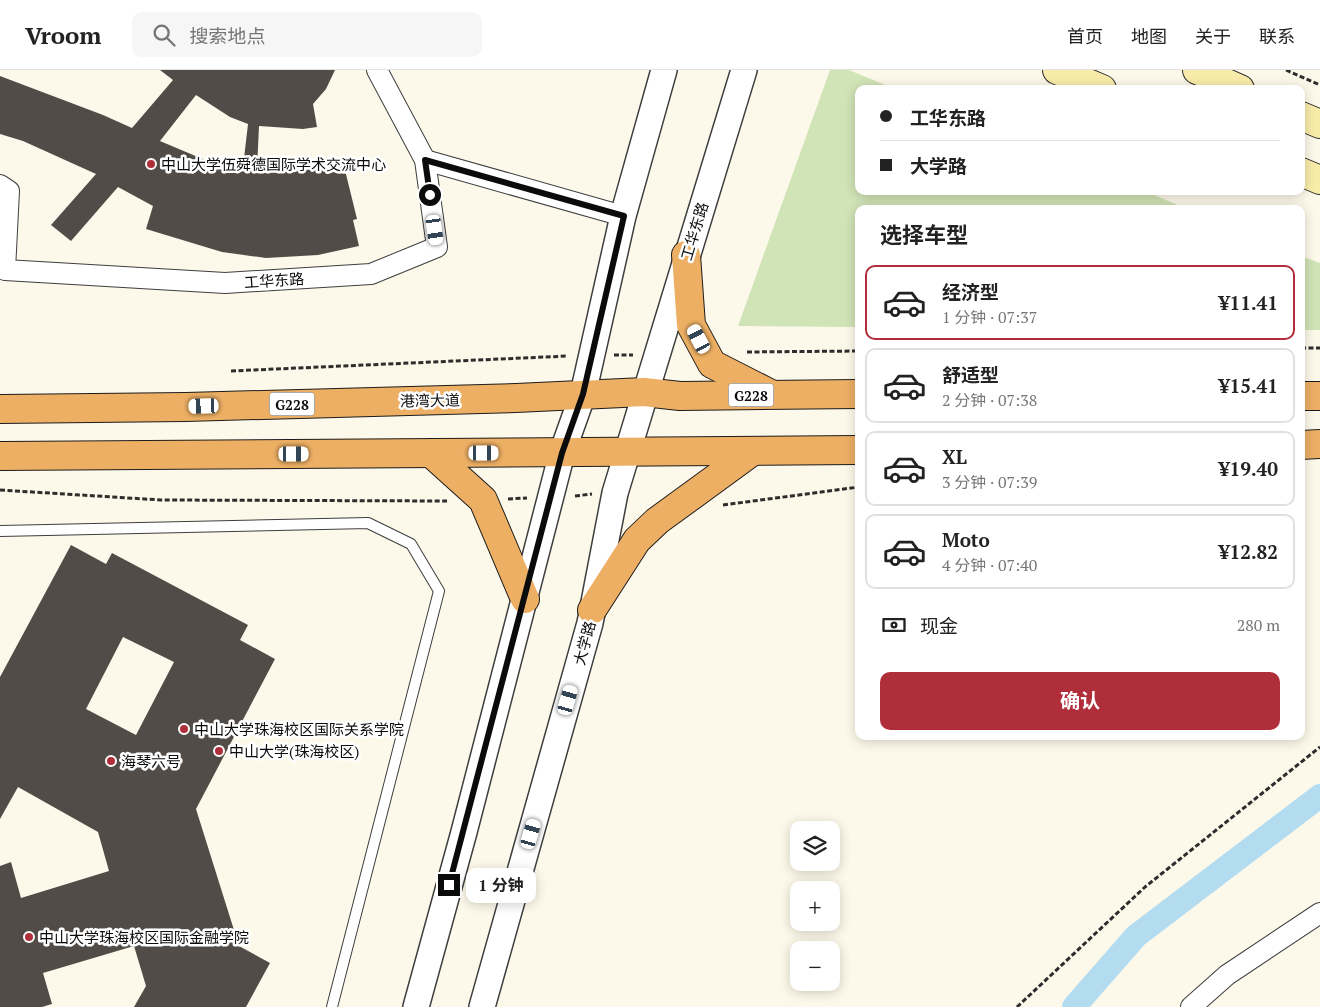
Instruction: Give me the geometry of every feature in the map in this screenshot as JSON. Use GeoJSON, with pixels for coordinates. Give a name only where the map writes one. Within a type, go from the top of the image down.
{"type":"FeatureCollection","features":[{"type":"Feature","properties":{"kind":"highway"},"geometry":{"type":"LineString","coordinates":[[686,255],[691,325],[712,364],[773,395]]}},
{"type":"Feature","properties":{"kind":"highway","name":"港湾大道"},"geometry":{"type":"LineString","coordinates":[[0,409],[186,407],[516,398],[644,392],[680,396],[855,394]]}},
{"type":"Feature","properties":{"kind":"highway"},"geometry":{"type":"LineString","coordinates":[[1305,396],[1320,396]]}},
{"type":"Feature","properties":{"kind":"highway"},"geometry":{"type":"LineString","coordinates":[[1305,445],[1320,444]]}},
{"type":"Feature","properties":{"kind":"highway"},"geometry":{"type":"LineString","coordinates":[[0,456],[855,450]]}},
{"type":"Feature","properties":{"kind":"highway"},"geometry":{"type":"LineString","coordinates":[[592,610],[637,540],[657,521],[753,451]]}},
{"type":"Feature","properties":{"kind":"highway"},"geometry":{"type":"LineString","coordinates":[[431,454],[483,500],[524,599]]}},
{"type":"Feature","properties":{"kind":"main road"},"geometry":{"type":"LineString","coordinates":[[1057,70],[1093,85]]}},
{"type":"Feature","properties":{"kind":"main road"},"geometry":{"type":"LineString","coordinates":[[1197,70],[1231,85]]}},
{"type":"Feature","properties":{"kind":"main road"},"geometry":{"type":"LineString","coordinates":[[1305,118],[1320,124]]}},
{"type":"Feature","properties":{"kind":"main road"},"geometry":{"type":"LineString","coordinates":[[1305,174],[1320,180]]}},
{"type":"Feature","properties":{"kind":"street","name":"工华东路"},"geometry":{"type":"LineString","coordinates":[[0,185],[9,192],[4,270],[225,283],[371,274],[438,247],[425,160],[378,70]]}},
{"type":"Feature","properties":{"kind":"street"},"geometry":{"type":"LineString","coordinates":[[416,1007],[464,832],[550,497],[562,453],[583,394],[624,216],[664,70]]}},
{"type":"Feature","properties":{"kind":"street","name":"工华东路"},"geometry":{"type":"LineString","coordinates":[[644,392],[744,70]]}},
{"type":"Feature","properties":{"kind":"street"},"geometry":{"type":"LineString","coordinates":[[425,160],[624,216]]}},
{"type":"Feature","properties":{"kind":"street","name":"大学路"},"geometry":{"type":"LineString","coordinates":[[482,1007],[592,610],[615,492],[629,452],[644,392]]}},
{"type":"Feature","properties":{"kind":"street"},"geometry":{"type":"LineString","coordinates":[[1191,1007],[1227,975],[1320,913]]}},
{"type":"Feature","properties":{"kind":"lane"},"geometry":{"type":"LineString","coordinates":[[0,531],[368,523],[411,544],[439,591],[332,1007]]}},
{"type":"Feature","properties":{"kind":"path"},"geometry":{"type":"LineString","coordinates":[[1286,70],[1320,85]]}},
{"type":"Feature","properties":{"kind":"path"},"geometry":{"type":"LineString","coordinates":[[1305,348],[1320,348]]}},
{"type":"Feature","properties":{"kind":"path"},"geometry":{"type":"LineString","coordinates":[[231,371],[591,355]]}},
{"type":"Feature","properties":{"kind":"path"},"geometry":{"type":"LineString","coordinates":[[720,506],[729,502],[855,487]]}},
{"type":"Feature","properties":{"kind":"path"},"geometry":{"type":"LineString","coordinates":[[0,490],[161,500],[483,500],[615,492]]}},
{"type":"Feature","properties":{"kind":"path"},"geometry":{"type":"LineString","coordinates":[[1017,1007],[1145,887],[1320,747]]}},
{"type":"Feature","properties":{"kind":"green space"},"geometry":{"type":"Polygon","coordinates":[[[830,70],[849,70],[885,85],[855,85],[855,195],[1154,195],[1178,205],[855,205],[855,327],[738,326],[830,70]]]}},
{"type":"Feature","properties":{"kind":"green space"},"geometry":{"type":"Polygon","coordinates":[[[1305,257],[1320,263],[1320,330],[1305,330],[1305,257]]]}},
{"type":"Feature","properties":{"kind":"building","name":"中山大学伍舜德国际学术交流中心"},"geometry":{"type":"Polygon","coordinates":[[[160,70],[335,70],[326,89],[313,104],[317,127],[303,129],[259,126],[257,169],[294,171],[344,166],[357,219],[353,220],[359,246],[318,255],[266,258],[222,252],[146,229],[153,206],[118,187],[71,241],[51,225],[96,174],[23,141],[0,134],[0,76],[132,128],[173,80],[160,70]],[[196,95],[160,141],[205,160],[243,167],[248,124],[230,117],[196,95]]]}},
{"type":"Feature","properties":{"kind":"building","name":"海琴六号"},"geometry":{"type":"Polygon","coordinates":[[[71,545],[106,564],[112,553],[248,625],[240,640],[275,659],[196,809],[239,946],[270,963],[246,1007],[134,1007],[146,986],[134,946],[43,973],[52,1004],[42,1007],[0,1007],[0,866],[11,862],[21,898],[109,871],[98,832],[18,787],[0,819],[0,677],[71,545]],[[123,637],[86,709],[136,735],[174,662],[123,637]]]}},
{"type":"Feature","properties":{"kind":"waterway"},"geometry":{"type":"LineString","coordinates":[[1074,1007],[1136,936],[1320,796]]}},
{"type":"Feature","properties":{"kind":"place","name":"中山大学伍舜德国际学术交流中心"},"geometry":{"type":"Point","coordinates":[151,164]}},
{"type":"Feature","properties":{"kind":"place","name":"中山大学珠海校区国际关系学院"},"geometry":{"type":"Point","coordinates":[184,729]}},
{"type":"Feature","properties":{"kind":"place","name":"中山大学(珠海校区)"},"geometry":{"type":"Point","coordinates":[219,751]}},
{"type":"Feature","properties":{"kind":"place","name":"海琴六号"},"geometry":{"type":"Point","coordinates":[111,761]}},
{"type":"Feature","properties":{"kind":"place","name":"中山大学珠海校区国际金融学院"},"geometry":{"type":"Point","coordinates":[29,937]}},
{"type":"Feature","properties":{"kind":"route"},"geometry":{"type":"LineString","coordinates":[[430,195],[425,160],[624,216],[583,394],[562,453],[449,885]]}}]}
